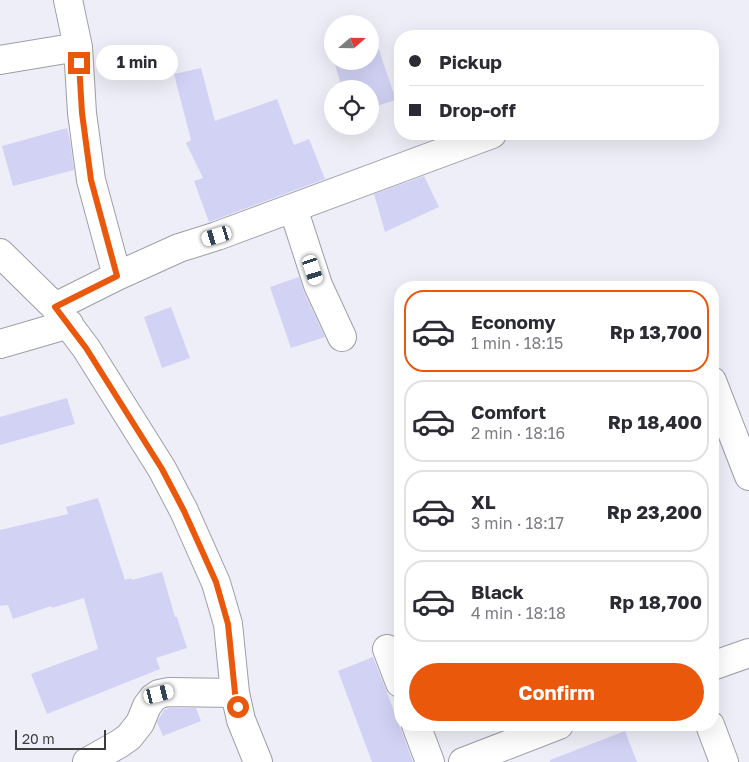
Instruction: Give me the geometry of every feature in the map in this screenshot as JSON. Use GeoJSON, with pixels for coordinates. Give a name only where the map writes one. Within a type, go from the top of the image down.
{"type":"FeatureCollection","features":[{"type":"Feature","properties":{"kind":"street"},"geometry":{"type":"LineString","coordinates":[[68,0],[78,47],[82,113],[91,180],[117,276]]}},
{"type":"Feature","properties":{"kind":"street"},"geometry":{"type":"LineString","coordinates":[[0,60],[78,47]]}},
{"type":"Feature","properties":{"kind":"street"},"geometry":{"type":"LineString","coordinates":[[0,344],[62,315],[117,276],[179,248],[217,236],[476,140]]}},
{"type":"Feature","properties":{"kind":"street"},"geometry":{"type":"LineString","coordinates":[[293,208],[318,285],[342,337]]}},
{"type":"Feature","properties":{"kind":"street"},"geometry":{"type":"LineString","coordinates":[[0,254],[62,315],[86,348],[162,469],[184,511],[216,582],[228,624],[235,693],[241,720],[258,762]]}},
{"type":"Feature","properties":{"kind":"street"},"geometry":{"type":"LineString","coordinates":[[719,399],[749,476]]}},
{"type":"Feature","properties":{"kind":"street"},"geometry":{"type":"LineString","coordinates":[[387,649],[394,667]]}},
{"type":"Feature","properties":{"kind":"street"},"geometry":{"type":"LineString","coordinates":[[719,663],[749,652]]}},
{"type":"Feature","properties":{"kind":"street"},"geometry":{"type":"LineString","coordinates":[[87,762],[129,737],[140,723],[147,706],[159,694],[169,692],[235,693]]}},
{"type":"Feature","properties":{"kind":"street"},"geometry":{"type":"LineString","coordinates":[[418,731],[430,762]]}},
{"type":"Feature","properties":{"kind":"street"},"geometry":{"type":"LineString","coordinates":[[463,762],[543,731]]}},
{"type":"Feature","properties":{"kind":"street"},"geometry":{"type":"LineString","coordinates":[[712,731],[724,762]]}},
{"type":"Feature","properties":{"kind":"building"},"geometry":{"type":"Polygon","coordinates":[[[379,50],[394,94],[394,101],[379,105],[379,80],[339,80],[337,70],[379,70],[379,50]]]}},
{"type":"Feature","properties":{"kind":"building"},"geometry":{"type":"Polygon","coordinates":[[[201,68],[215,121],[277,99],[294,145],[309,139],[325,179],[209,222],[194,181],[203,178],[186,143],[191,140],[174,74],[201,68]]]}},
{"type":"Feature","properties":{"kind":"building"},"geometry":{"type":"Polygon","coordinates":[[[67,128],[74,170],[13,186],[2,146],[67,128]]]}},
{"type":"Feature","properties":{"kind":"building"},"geometry":{"type":"Polygon","coordinates":[[[424,176],[439,207],[385,232],[374,194],[424,176]]]}},
{"type":"Feature","properties":{"kind":"building"},"geometry":{"type":"Polygon","coordinates":[[[299,277],[325,337],[291,348],[270,287],[299,277]]]}},
{"type":"Feature","properties":{"kind":"building"},"geometry":{"type":"Polygon","coordinates":[[[171,307],[190,358],[162,368],[144,317],[171,307]]]}},
{"type":"Feature","properties":{"kind":"building"},"geometry":{"type":"Polygon","coordinates":[[[67,398],[75,424],[0,445],[0,417],[67,398]]]}},
{"type":"Feature","properties":{"kind":"building"},"geometry":{"type":"Polygon","coordinates":[[[98,498],[125,580],[162,572],[175,617],[177,617],[187,648],[156,658],[160,669],[47,714],[31,674],[98,649],[84,598],[52,608],[51,606],[13,619],[8,605],[0,606],[0,530],[68,514],[66,507],[98,498]]]}},
{"type":"Feature","properties":{"kind":"building"},"geometry":{"type":"Polygon","coordinates":[[[373,657],[394,711],[394,731],[401,731],[413,762],[372,762],[338,671],[373,657]]]}},
{"type":"Feature","properties":{"kind":"building"},"geometry":{"type":"Polygon","coordinates":[[[170,708],[196,708],[201,721],[163,736],[157,722],[164,710],[170,708]]]}},
{"type":"Feature","properties":{"kind":"building"},"geometry":{"type":"Polygon","coordinates":[[[625,731],[637,762],[550,762],[550,760],[625,731]]]}},
{"type":"Feature","properties":{"kind":"route"},"geometry":{"type":"LineString","coordinates":[[79,63],[82,113],[91,180],[117,276],[55,307],[86,348],[162,469],[184,511],[216,582],[228,624],[238,707]]}}]}
